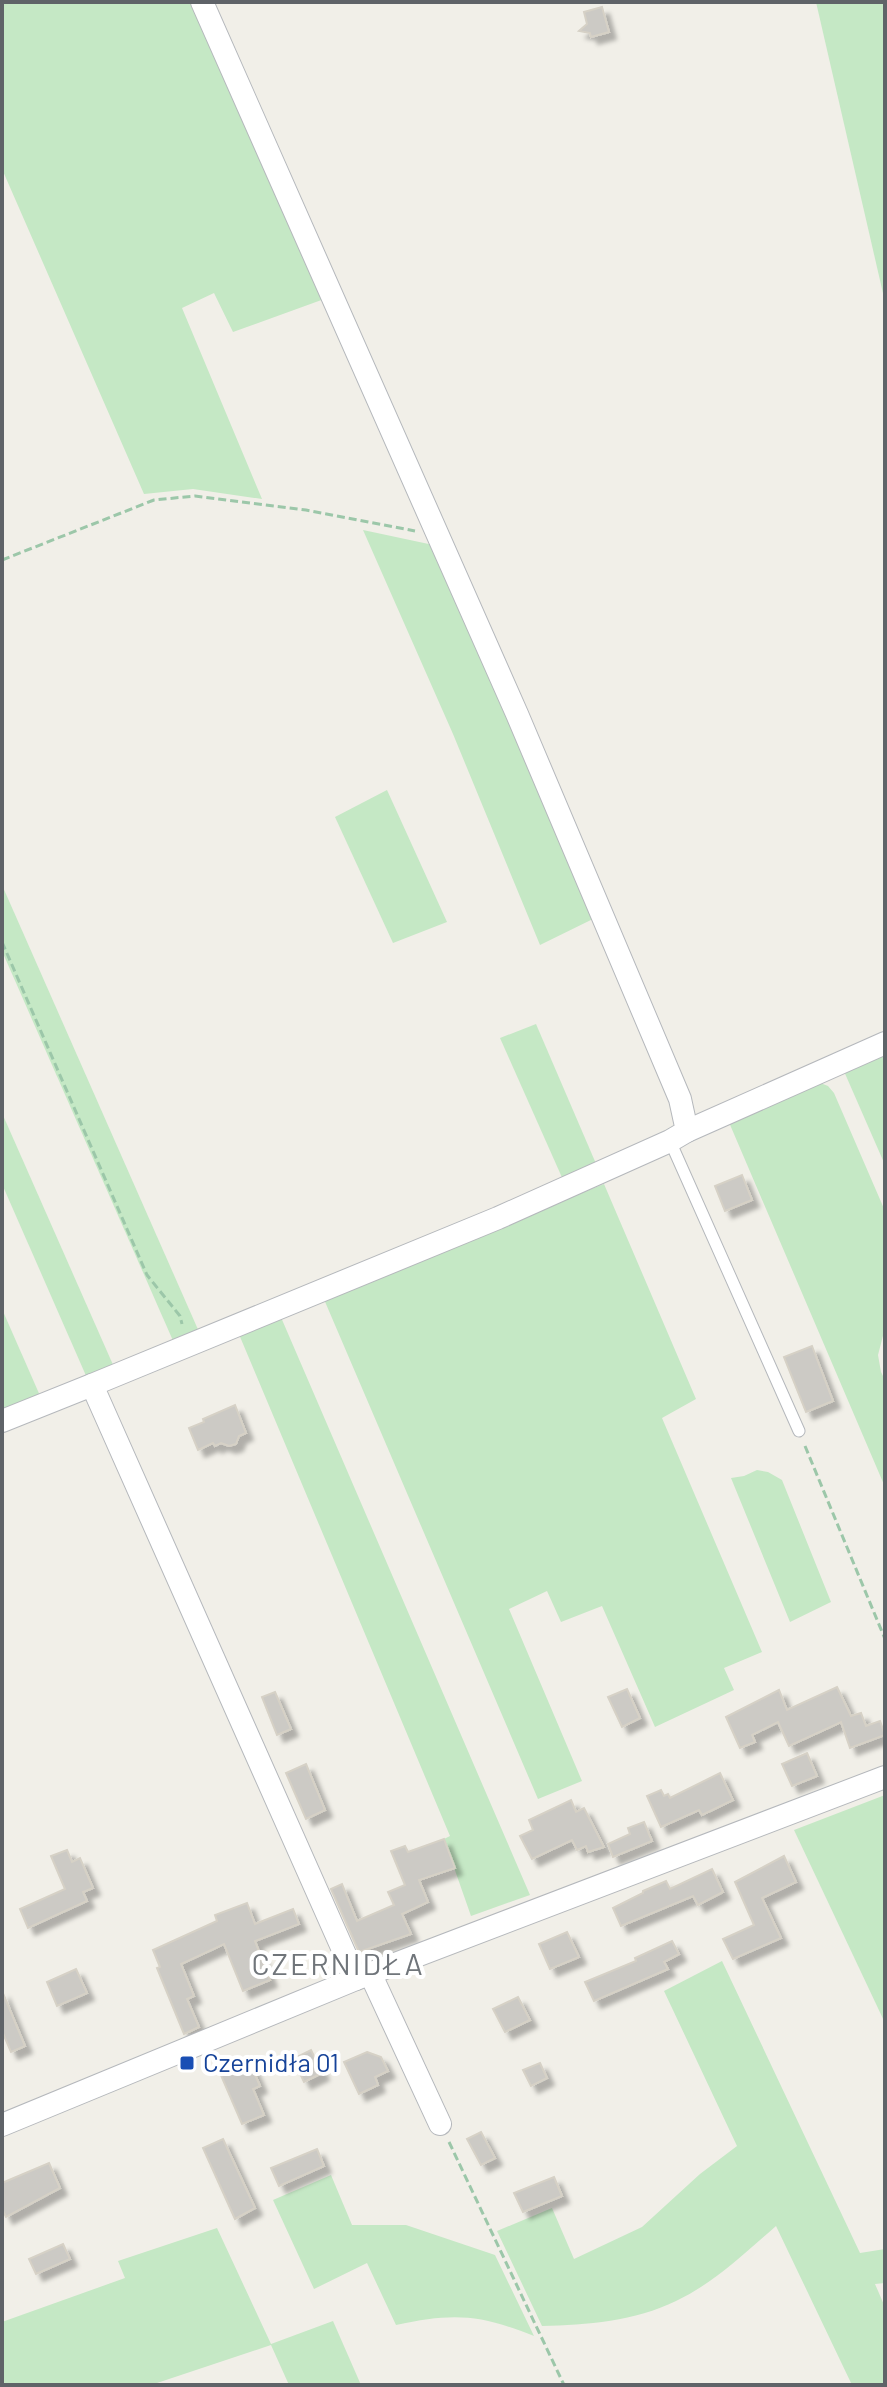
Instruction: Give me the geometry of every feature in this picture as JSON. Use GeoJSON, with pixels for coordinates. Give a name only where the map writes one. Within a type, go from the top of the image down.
{"type":"FeatureCollection","features":[{"type":"Feature","properties":{"kind":"street"},"geometry":{"type":"LineString","coordinates":[[202,2],[529,742],[680,1099],[678,1136]]}},
{"type":"Feature","properties":{"kind":"street"},"geometry":{"type":"LineString","coordinates":[[2,1421],[498,1218],[828,1066],[885,1043]]}},
{"type":"Feature","properties":{"kind":"street"},"geometry":{"type":"LineString","coordinates":[[92,1385],[363,1976],[440,2124]]}},
{"type":"Feature","properties":{"kind":"street"},"geometry":{"type":"LineString","coordinates":[[2,2125],[363,1976],[885,1777]]}},
{"type":"Feature","properties":{"kind":"lane"},"geometry":{"type":"LineString","coordinates":[[678,1136],[799,1431]]}},
{"type":"Feature","properties":{"kind":"path"},"geometry":{"type":"LineString","coordinates":[[2,560],[154,500],[195,496],[306,510],[438,535]]}},
{"type":"Feature","properties":{"kind":"path"},"geometry":{"type":"LineString","coordinates":[[2,942],[147,1275],[180,1316],[186,1345]]}},
{"type":"Feature","properties":{"kind":"path"},"geometry":{"type":"LineString","coordinates":[[799,1431],[885,1639]]}},
{"type":"Feature","properties":{"kind":"path"},"geometry":{"type":"LineString","coordinates":[[440,2124],[564,2385]]}},
{"type":"Feature","properties":{"kind":"green space"},"geometry":{"type":"Polygon","coordinates":[[[2,2],[195,2],[327,298],[233,332],[214,293],[182,308],[262,499],[193,489],[144,494],[2,169],[2,2]]]}},
{"type":"Feature","properties":{"kind":"green space"},"geometry":{"type":"Polygon","coordinates":[[[816,2],[885,2],[885,302],[816,2]]]}},
{"type":"Feature","properties":{"kind":"green space"},"geometry":{"type":"Polygon","coordinates":[[[363,530],[438,546],[597,917],[540,945],[453,734],[363,530]]]}},
{"type":"Feature","properties":{"kind":"green space"},"geometry":{"type":"Polygon","coordinates":[[[387,790],[447,922],[393,943],[335,817],[387,790]]]}},
{"type":"Feature","properties":{"kind":"green space"},"geometry":{"type":"Polygon","coordinates":[[[2,885],[200,1334],[174,1343],[2,951],[2,885]]]}},
{"type":"Feature","properties":{"kind":"green space"},"geometry":{"type":"Polygon","coordinates":[[[536,1024],[597,1166],[564,1182],[500,1038],[536,1024]]]}},
{"type":"Feature","properties":{"kind":"green space"},"geometry":{"type":"Polygon","coordinates":[[[885,1051],[885,1165],[843,1069],[885,1051]]]}},
{"type":"Feature","properties":{"kind":"green space"},"geometry":{"type":"Polygon","coordinates":[[[815,1081],[828,1086],[834,1093],[885,1211],[885,1328],[878,1355],[885,1380],[885,1487],[728,1120],[815,1081]]]}},
{"type":"Feature","properties":{"kind":"green space"},"geometry":{"type":"Polygon","coordinates":[[[2,1113],[114,1367],[87,1378],[2,1184],[2,1113]]]}},
{"type":"Feature","properties":{"kind":"green space"},"geometry":{"type":"Polygon","coordinates":[[[604,1184],[696,1399],[662,1418],[762,1652],[724,1668],[734,1690],[655,1727],[602,1606],[561,1622],[547,1591],[509,1609],[582,1781],[538,1799],[323,1297],[604,1184]]]}},
{"type":"Feature","properties":{"kind":"green space"},"geometry":{"type":"Polygon","coordinates":[[[2,1309],[41,1398],[2,1411],[2,1309]]]}},
{"type":"Feature","properties":{"kind":"green space"},"geometry":{"type":"Polygon","coordinates":[[[280,1315],[530,1895],[471,1916],[444,1839],[450,1836],[238,1332],[280,1315]]]}},
{"type":"Feature","properties":{"kind":"green space"},"geometry":{"type":"Polygon","coordinates":[[[757,1470],[782,1480],[831,1602],[790,1622],[731,1478],[757,1470]]]}},
{"type":"Feature","properties":{"kind":"green space"},"geometry":{"type":"Polygon","coordinates":[[[885,1795],[885,2023],[794,1830],[885,1795]]]}},
{"type":"Feature","properties":{"kind":"green space"},"geometry":{"type":"Polygon","coordinates":[[[722,1961],[860,2253],[885,2249],[885,2283],[875,2284],[885,2307],[885,2385],[852,2385],[776,2226],[716,2276],[690,2294],[660,2308],[610,2321],[542,2326],[497,2231],[552,2208],[574,2259],[642,2227],[700,2174],[737,2146],[664,1991],[722,1961]]]}},
{"type":"Feature","properties":{"kind":"green space"},"geometry":{"type":"Polygon","coordinates":[[[331,2175],[352,2225],[406,2225],[495,2255],[534,2336],[497,2323],[466,2318],[450,2317],[396,2325],[367,2263],[314,2289],[273,2200],[331,2175]]]}},
{"type":"Feature","properties":{"kind":"green space"},"geometry":{"type":"Polygon","coordinates":[[[217,2228],[271,2344],[333,2321],[361,2385],[289,2385],[271,2345],[151,2385],[3,2385],[2,2322],[125,2278],[118,2261],[217,2228]]]}},
{"type":"Feature","properties":{"kind":"building"},"geometry":{"type":"Polygon","coordinates":[[[602,7],[609,32],[591,37],[590,33],[579,31],[587,24],[584,12],[602,7]]]}},
{"type":"Feature","properties":{"kind":"building"},"geometry":{"type":"Polygon","coordinates":[[[742,1175],[752,1200],[725,1211],[715,1186],[742,1175]]]}},
{"type":"Feature","properties":{"kind":"building"},"geometry":{"type":"Polygon","coordinates":[[[812,1346],[833,1401],[806,1412],[784,1357],[812,1346]]]}},
{"type":"Feature","properties":{"kind":"building"},"geometry":{"type":"Polygon","coordinates":[[[235,1405],[246,1433],[239,1436],[236,1444],[229,1446],[221,1443],[215,1446],[213,1443],[198,1450],[189,1428],[235,1405]]]}},
{"type":"Feature","properties":{"kind":"building"},"geometry":{"type":"Polygon","coordinates":[[[837,1687],[851,1716],[861,1713],[866,1726],[880,1721],[885,1735],[850,1748],[841,1722],[789,1746],[778,1722],[752,1735],[755,1742],[740,1748],[726,1717],[779,1690],[787,1710],[837,1687]]]}},
{"type":"Feature","properties":{"kind":"building"},"geometry":{"type":"Polygon","coordinates":[[[627,1689],[640,1718],[622,1727],[608,1697],[627,1689]]]}},
{"type":"Feature","properties":{"kind":"building"},"geometry":{"type":"Polygon","coordinates":[[[275,1692],[291,1729],[277,1735],[262,1697],[275,1692]]]}},
{"type":"Feature","properties":{"kind":"building"},"geometry":{"type":"Polygon","coordinates":[[[807,1753],[817,1776],[792,1786],[782,1764],[807,1753]]]}},
{"type":"Feature","properties":{"kind":"building"},"geometry":{"type":"Polygon","coordinates":[[[306,1764],[325,1810],[306,1819],[286,1773],[306,1764]]]}},
{"type":"Feature","properties":{"kind":"building"},"geometry":{"type":"Polygon","coordinates":[[[720,1773],[733,1800],[702,1815],[699,1810],[661,1827],[647,1796],[661,1790],[664,1796],[668,1794],[670,1798],[720,1773]]]}},
{"type":"Feature","properties":{"kind":"building"},"geometry":{"type":"Polygon","coordinates":[[[571,1800],[576,1812],[584,1808],[604,1847],[588,1852],[586,1846],[577,1850],[572,1840],[532,1859],[520,1836],[533,1830],[529,1820],[571,1800]]]}},
{"type":"Feature","properties":{"kind":"building"},"geometry":{"type":"Polygon","coordinates":[[[644,1822],[652,1841],[613,1857],[608,1844],[630,1834],[628,1828],[644,1822]]]}},
{"type":"Feature","properties":{"kind":"building"},"geometry":{"type":"Polygon","coordinates":[[[444,1839],[455,1868],[419,1880],[428,1902],[402,1914],[411,1934],[359,1952],[331,1889],[342,1884],[357,1921],[394,1905],[388,1892],[405,1885],[391,1851],[405,1846],[408,1852],[444,1839]]]}},
{"type":"Feature","properties":{"kind":"building"},"geometry":{"type":"Polygon","coordinates":[[[67,1850],[72,1862],[80,1858],[93,1888],[83,1892],[87,1901],[28,1928],[20,1909],[65,1889],[51,1856],[67,1850]]]}},
{"type":"Feature","properties":{"kind":"building"},"geometry":{"type":"Polygon","coordinates":[[[784,1856],[796,1882],[762,1898],[781,1938],[733,1959],[723,1939],[754,1925],[735,1882],[784,1856]]]}},
{"type":"Feature","properties":{"kind":"building"},"geometry":{"type":"Polygon","coordinates":[[[712,1869],[723,1892],[698,1905],[693,1896],[621,1926],[613,1908],[666,1881],[670,1889],[712,1869]]]}},
{"type":"Feature","properties":{"kind":"building"},"geometry":{"type":"Polygon","coordinates":[[[247,1903],[255,1924],[293,1909],[299,1924],[255,1941],[270,1980],[243,1991],[224,1944],[181,1964],[194,1996],[187,1999],[199,2027],[184,2034],[157,1968],[160,1967],[153,1950],[217,1921],[215,1915],[247,1903]]]}},
{"type":"Feature","properties":{"kind":"building"},"geometry":{"type":"Polygon","coordinates":[[[567,1932],[579,1957],[550,1969],[539,1944],[567,1932]]]}},
{"type":"Feature","properties":{"kind":"building"},"geometry":{"type":"Polygon","coordinates":[[[672,1941],[679,1954],[664,1962],[668,1969],[594,2001],[585,1982],[636,1961],[635,1958],[672,1941]]]}},
{"type":"Feature","properties":{"kind":"building"},"geometry":{"type":"Polygon","coordinates":[[[76,1969],[87,1993],[57,2006],[47,1982],[76,1969]]]}},
{"type":"Feature","properties":{"kind":"building"},"geometry":{"type":"Polygon","coordinates":[[[2,1991],[25,2046],[11,2052],[2,2031],[2,1991]]]}},
{"type":"Feature","properties":{"kind":"building"},"geometry":{"type":"Polygon","coordinates":[[[518,1997],[530,2020],[505,2032],[493,2009],[518,1997]]]}},
{"type":"Feature","properties":{"kind":"building"},"geometry":{"type":"Polygon","coordinates":[[[311,2050],[322,2073],[304,2082],[293,2059],[311,2050]]]}},
{"type":"Feature","properties":{"kind":"building"},"geometry":{"type":"Polygon","coordinates":[[[367,2052],[381,2057],[388,2071],[375,2077],[378,2085],[359,2094],[344,2062],[367,2052]]]}},
{"type":"Feature","properties":{"kind":"building"},"geometry":{"type":"Polygon","coordinates":[[[249,2061],[260,2086],[253,2089],[264,2115],[242,2124],[220,2073],[249,2061]]]}},
{"type":"Feature","properties":{"kind":"building"},"geometry":{"type":"Polygon","coordinates":[[[540,2063],[547,2078],[531,2086],[523,2070],[540,2063]]]}},
{"type":"Feature","properties":{"kind":"building"},"geometry":{"type":"Polygon","coordinates":[[[481,2132],[495,2158],[481,2165],[467,2139],[481,2132]]]}},
{"type":"Feature","properties":{"kind":"building"},"geometry":{"type":"Polygon","coordinates":[[[223,2139],[255,2208],[235,2219],[203,2148],[223,2139]]]}},
{"type":"Feature","properties":{"kind":"building"},"geometry":{"type":"Polygon","coordinates":[[[317,2149],[324,2166],[279,2186],[271,2168],[317,2149]]]}},
{"type":"Feature","properties":{"kind":"building"},"geometry":{"type":"Polygon","coordinates":[[[49,2163],[60,2188],[6,2217],[2,2209],[2,2183],[49,2163]]]}},
{"type":"Feature","properties":{"kind":"building"},"geometry":{"type":"Polygon","coordinates":[[[554,2177],[562,2196],[523,2212],[514,2193],[554,2177]]]}},
{"type":"Feature","properties":{"kind":"building"},"geometry":{"type":"Polygon","coordinates":[[[63,2244],[70,2259],[36,2274],[29,2259],[63,2244]]]}},
{"type":"Feature","properties":{"kind":"place","name":"Czernidła 01"},"geometry":{"type":"Point","coordinates":[187,2063]}},
{"type":"Feature","properties":{"kind":"district","name":"CZERNIDŁA"},"geometry":{"type":"Point","coordinates":[338,1965]}}]}
